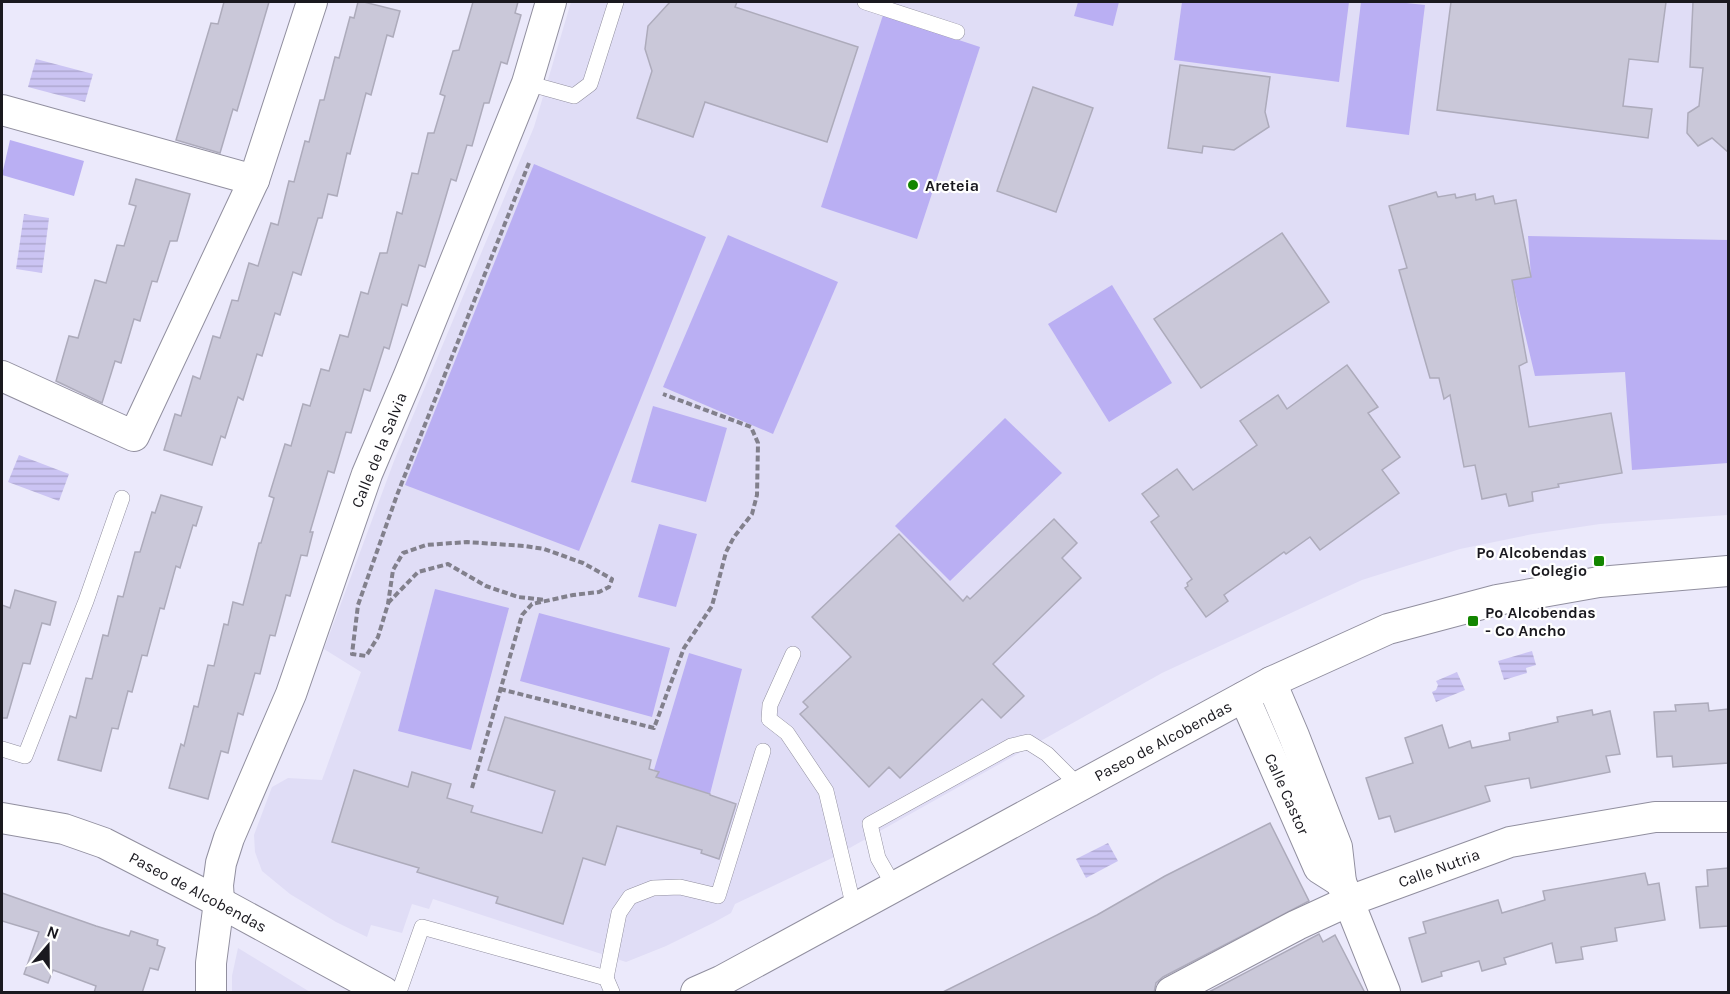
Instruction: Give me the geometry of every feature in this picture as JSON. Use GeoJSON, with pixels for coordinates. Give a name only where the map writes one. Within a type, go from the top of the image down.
{"type":"FeatureCollection","features":[{"type":"Feature","properties":{"kind":"street"},"geometry":{"type":"LineString","coordinates":[[2,375],[134,436],[254,180],[312,2]]}},
{"type":"Feature","properties":{"kind":"street","name":"Calle de la Salvia"},"geometry":{"type":"LineString","coordinates":[[211,993],[211,963],[219,902],[218,885],[221,863],[291,694],[367,474],[410,375],[527,83],[551,2]]}},
{"type":"Feature","properties":{"kind":"street"},"geometry":{"type":"LineString","coordinates":[[2,110],[254,180]]}},
{"type":"Feature","properties":{"kind":"street","name":"Paseo de Alcobendas"},"geometry":{"type":"LineString","coordinates":[[696,993],[1271,682],[1388,630],[1497,600],[1599,582],[1728,571]]}},
{"type":"Feature","properties":{"kind":"street","name":"Paseo de Alcobendas"},"geometry":{"type":"LineString","coordinates":[[1662,577],[1728,586]]}},
{"type":"Feature","properties":{"kind":"street","name":"Calle Castor"},"geometry":{"type":"LineString","coordinates":[[1271,682],[1337,847],[1345,892],[1385,993]]}},
{"type":"Feature","properties":{"kind":"street","name":"Calle Castor"},"geometry":{"type":"LineString","coordinates":[[1244,697],[1319,868],[1345,892]]}},
{"type":"Feature","properties":{"kind":"street","name":"Calle Nutria"},"geometry":{"type":"LineString","coordinates":[[1171,993],[1297,925],[1345,892],[1509,842],[1655,817],[1728,817]]}},
{"type":"Feature","properties":{"kind":"street","name":"Paseo de Alcobendas"},"geometry":{"type":"LineString","coordinates":[[2,818],[64,829],[104,843],[219,902],[384,993]]}},
{"type":"Feature","properties":{"kind":"lane"},"geometry":{"type":"LineString","coordinates":[[527,83],[574,96],[590,84],[616,2]]}},
{"type":"Feature","properties":{"kind":"lane"},"geometry":{"type":"LineString","coordinates":[[865,2],[957,32]]}},
{"type":"Feature","properties":{"kind":"lane"},"geometry":{"type":"LineString","coordinates":[[2,749],[25,756],[86,601],[122,498]]}},
{"type":"Feature","properties":{"kind":"lane"},"geometry":{"type":"LineString","coordinates":[[793,654],[770,705],[770,718],[788,733],[826,791],[854,908]]}},
{"type":"Feature","properties":{"kind":"lane"},"geometry":{"type":"LineString","coordinates":[[894,886],[878,858],[870,824],[1011,746],[1028,742],[1047,754],[1079,786]]}},
{"type":"Feature","properties":{"kind":"lane"},"geometry":{"type":"LineString","coordinates":[[612,993],[606,978],[619,913],[630,897],[662,887],[680,887],[718,896],[763,751]]}},
{"type":"Feature","properties":{"kind":"lane"},"geometry":{"type":"LineString","coordinates":[[399,993],[422,927],[606,978]]}},
{"type":"Feature","properties":{"kind":"path"},"geometry":{"type":"LineString","coordinates":[[471,788],[522,615],[532,604],[600,592],[609,588],[612,579],[583,563],[544,549],[467,542],[426,545],[403,553],[393,570],[388,603],[378,637],[366,656],[352,654],[358,605],[397,495],[529,163]]}},
{"type":"Feature","properties":{"kind":"path"},"geometry":{"type":"LineString","coordinates":[[500,689],[654,728],[684,648],[712,606],[726,552],[734,537],[752,514],[757,495],[758,443],[751,427],[663,394]]}},
{"type":"Feature","properties":{"kind":"path"},"geometry":{"type":"LineString","coordinates":[[388,603],[418,572],[448,564],[486,586],[518,597],[550,600]]}},
{"type":"Feature","properties":{"kind":"shaded area"},"geometry":{"type":"Polygon","coordinates":[[[571,2],[1728,2],[1728,515],[1600,524],[1533,534],[1460,549],[1362,580],[1162,673],[830,859],[735,904],[731,913],[713,923],[626,962],[433,899],[429,909],[412,904],[402,933],[371,925],[367,937],[336,922],[290,894],[262,871],[255,852],[254,835],[272,787],[288,778],[322,780],[361,672],[324,649],[394,461],[534,127],[571,2]]]}},
{"type":"Feature","properties":{"kind":"shaded area"},"geometry":{"type":"Polygon","coordinates":[[[1078,2],[1119,2],[1113,26],[1074,16],[1078,2]]]}},
{"type":"Feature","properties":{"kind":"shaded area"},"geometry":{"type":"Polygon","coordinates":[[[1182,2],[1349,2],[1339,82],[1174,60],[1182,2]]]}},
{"type":"Feature","properties":{"kind":"shaded area"},"geometry":{"type":"Polygon","coordinates":[[[1361,2],[1425,5],[1409,135],[1346,127],[1361,2]]]}},
{"type":"Feature","properties":{"kind":"shaded area"},"geometry":{"type":"Polygon","coordinates":[[[883,15],[980,47],[917,239],[821,207],[883,15]]]}},
{"type":"Feature","properties":{"kind":"shaded area"},"geometry":{"type":"Polygon","coordinates":[[[36,59],[93,74],[85,102],[28,87],[36,59]]]}},
{"type":"Feature","properties":{"kind":"shaded area"},"geometry":{"type":"Polygon","coordinates":[[[10,140],[84,161],[74,196],[2,175],[10,140]]]}},
{"type":"Feature","properties":{"kind":"shaded area"},"geometry":{"type":"Polygon","coordinates":[[[534,164],[706,237],[579,551],[405,485],[534,164]]]}},
{"type":"Feature","properties":{"kind":"shaded area"},"geometry":{"type":"Polygon","coordinates":[[[24,214],[49,218],[42,273],[16,269],[24,214]]]}},
{"type":"Feature","properties":{"kind":"shaded area"},"geometry":{"type":"Polygon","coordinates":[[[728,235],[838,282],[773,434],[663,387],[728,235]]]}},
{"type":"Feature","properties":{"kind":"shaded area"},"geometry":{"type":"Polygon","coordinates":[[[1528,236],[1728,240],[1728,463],[1632,470],[1625,372],[1535,376],[1512,280],[1531,276],[1528,236]]]}},
{"type":"Feature","properties":{"kind":"shaded area"},"geometry":{"type":"Polygon","coordinates":[[[1112,285],[1172,383],[1109,422],[1048,324],[1112,285]]]}},
{"type":"Feature","properties":{"kind":"shaded area"},"geometry":{"type":"Polygon","coordinates":[[[653,406],[727,428],[706,502],[631,482],[653,406]]]}},
{"type":"Feature","properties":{"kind":"shaded area"},"geometry":{"type":"Polygon","coordinates":[[[1005,418],[1062,473],[950,581],[895,526],[1005,418]]]}},
{"type":"Feature","properties":{"kind":"shaded area"},"geometry":{"type":"Polygon","coordinates":[[[19,455],[69,474],[59,501],[8,482],[19,455]]]}},
{"type":"Feature","properties":{"kind":"shaded area"},"geometry":{"type":"Polygon","coordinates":[[[659,524],[697,534],[676,607],[638,597],[659,524]]]}},
{"type":"Feature","properties":{"kind":"shaded area"},"geometry":{"type":"Polygon","coordinates":[[[435,589],[509,608],[471,750],[398,731],[435,589]]]}},
{"type":"Feature","properties":{"kind":"shaded area"},"geometry":{"type":"Polygon","coordinates":[[[539,613],[670,648],[652,717],[520,681],[539,613]]]}},
{"type":"Feature","properties":{"kind":"shaded area"},"geometry":{"type":"Polygon","coordinates":[[[1532,651],[1536,665],[1526,668],[1527,673],[1504,680],[1498,661],[1532,651]]]}},
{"type":"Feature","properties":{"kind":"shaded area"},"geometry":{"type":"Polygon","coordinates":[[[689,653],[742,669],[710,794],[656,777],[658,772],[654,770],[689,653]]]}},
{"type":"Feature","properties":{"kind":"shaded area"},"geometry":{"type":"Polygon","coordinates":[[[1457,672],[1465,690],[1436,702],[1432,692],[1438,685],[1436,681],[1457,672]]]}},
{"type":"Feature","properties":{"kind":"shaded area"},"geometry":{"type":"Polygon","coordinates":[[[1108,843],[1118,861],[1086,878],[1076,859],[1108,843]]]}},
{"type":"Feature","properties":{"kind":"shaded area"},"geometry":{"type":"Polygon","coordinates":[[[238,948],[310,992],[232,992],[232,976],[238,948]]]}},
{"type":"Feature","properties":{"kind":"building"},"geometry":{"type":"Polygon","coordinates":[[[224,2],[269,2],[237,111],[233,109],[220,153],[176,140],[211,23],[218,24],[224,2]]]}},
{"type":"Feature","properties":{"kind":"building"},"geometry":{"type":"Polygon","coordinates":[[[358,2],[400,11],[393,37],[387,35],[371,95],[366,93],[350,154],[347,153],[337,196],[328,194],[322,218],[318,218],[301,275],[293,272],[280,315],[275,313],[262,356],[257,354],[243,400],[238,397],[225,438],[221,436],[212,465],[164,450],[175,414],[181,416],[193,376],[200,379],[213,336],[220,338],[232,300],[238,301],[249,263],[258,266],[271,223],[278,225],[289,181],[294,182],[305,141],[309,142],[320,100],[324,100],[335,57],[339,58],[350,17],[354,18],[358,2]]]}},
{"type":"Feature","properties":{"kind":"building"},"geometry":{"type":"Polygon","coordinates":[[[473,2],[518,2],[515,13],[521,15],[507,64],[501,62],[489,103],[484,103],[472,146],[467,145],[456,181],[451,179],[425,267],[419,265],[407,306],[402,304],[389,349],[384,347],[370,391],[364,389],[351,433],[346,432],[334,473],[328,471],[310,532],[313,532],[307,556],[301,555],[290,596],[286,595],[275,636],[270,635],[260,674],[255,673],[243,715],[238,713],[228,753],[221,751],[208,799],[169,788],[181,744],[184,746],[194,706],[198,707],[208,665],[214,666],[224,624],[228,625],[233,602],[243,605],[259,543],[261,543],[274,498],[269,496],[285,444],[291,446],[303,404],[310,406],[321,369],[329,371],[340,335],[348,337],[361,292],[368,294],[380,253],[387,253],[397,212],[402,214],[412,173],[418,174],[428,133],[434,133],[445,96],[440,94],[453,51],[459,50],[473,2]]]}},
{"type":"Feature","properties":{"kind":"building"},"geometry":{"type":"Polygon","coordinates":[[[670,2],[737,2],[735,7],[858,47],[827,142],[705,102],[693,137],[637,118],[652,71],[645,49],[648,26],[670,2]]]}},
{"type":"Feature","properties":{"kind":"building"},"geometry":{"type":"Polygon","coordinates":[[[1451,2],[1666,2],[1658,62],[1629,59],[1623,106],[1652,109],[1648,138],[1437,110],[1451,2]]]}},
{"type":"Feature","properties":{"kind":"building"},"geometry":{"type":"Polygon","coordinates":[[[1693,2],[1728,2],[1728,152],[1712,138],[1698,146],[1687,133],[1688,113],[1699,106],[1703,68],[1690,67],[1693,2]]]}},
{"type":"Feature","properties":{"kind":"building"},"geometry":{"type":"Polygon","coordinates":[[[1180,65],[1270,77],[1265,112],[1269,127],[1234,150],[1203,146],[1202,153],[1168,148],[1180,65]]]}},
{"type":"Feature","properties":{"kind":"building"},"geometry":{"type":"Polygon","coordinates":[[[1033,87],[1093,108],[1056,212],[997,191],[1033,87]]]}},
{"type":"Feature","properties":{"kind":"building"},"geometry":{"type":"Polygon","coordinates":[[[136,179],[190,194],[177,241],[170,241],[157,282],[152,281],[140,321],[134,319],[121,363],[115,361],[102,403],[56,381],[69,336],[78,338],[95,280],[106,283],[117,245],[124,246],[136,206],[129,204],[136,179]]]}},
{"type":"Feature","properties":{"kind":"building"},"geometry":{"type":"Polygon","coordinates":[[[1436,192],[1438,197],[1455,194],[1456,198],[1475,194],[1476,200],[1493,196],[1495,204],[1516,200],[1531,277],[1512,280],[1527,362],[1519,366],[1529,427],[1611,413],[1622,473],[1558,484],[1559,487],[1532,492],[1533,501],[1509,506],[1506,494],[1482,499],[1475,465],[1464,467],[1450,395],[1444,399],[1439,378],[1430,378],[1399,270],[1407,268],[1389,206],[1436,192]]]}},
{"type":"Feature","properties":{"kind":"building"},"geometry":{"type":"Polygon","coordinates":[[[1282,233],[1329,302],[1201,388],[1154,319],[1282,233]]]}},
{"type":"Feature","properties":{"kind":"building"},"geometry":{"type":"Polygon","coordinates":[[[1347,365],[1378,407],[1368,413],[1400,457],[1382,470],[1399,493],[1320,550],[1310,537],[1286,554],[1284,552],[1224,595],[1228,601],[1206,617],[1185,588],[1192,579],[1151,522],[1159,516],[1142,494],[1177,469],[1193,490],[1257,445],[1240,421],[1278,395],[1287,409],[1347,365]]]}},
{"type":"Feature","properties":{"kind":"building"},"geometry":{"type":"Polygon","coordinates":[[[161,495],[202,507],[196,526],[193,525],[180,568],[176,566],[164,609],[160,608],[147,656],[142,655],[132,692],[128,691],[118,729],[112,728],[101,771],[58,760],[70,716],[76,718],[86,678],[92,679],[103,635],[108,636],[118,596],[123,597],[135,552],[140,552],[152,512],[155,513],[161,495]]]}},
{"type":"Feature","properties":{"kind":"building"},"geometry":{"type":"Polygon","coordinates":[[[1054,519],[1077,543],[1062,558],[1081,578],[993,664],[1024,696],[1001,718],[982,699],[900,778],[889,767],[869,787],[800,714],[808,707],[803,702],[851,657],[812,617],[899,534],[963,601],[967,596],[970,599],[1054,519]]]}},
{"type":"Feature","properties":{"kind":"building"},"geometry":{"type":"Polygon","coordinates":[[[15,590],[56,602],[50,625],[42,623],[30,664],[23,663],[7,718],[2,718],[2,605],[10,608],[15,590]]]}},
{"type":"Feature","properties":{"kind":"building"},"geometry":{"type":"Polygon","coordinates":[[[1708,703],[1709,711],[1728,709],[1728,763],[1673,767],[1672,756],[1657,757],[1654,712],[1676,711],[1675,705],[1708,703]]]}},
{"type":"Feature","properties":{"kind":"building"},"geometry":{"type":"Polygon","coordinates":[[[1592,710],[1593,715],[1610,711],[1620,754],[1606,756],[1610,772],[1531,788],[1529,778],[1485,786],[1490,801],[1395,832],[1390,816],[1379,819],[1366,778],[1413,763],[1405,738],[1442,725],[1449,748],[1470,741],[1472,748],[1510,740],[1509,733],[1558,722],[1557,717],[1592,710]]]}},
{"type":"Feature","properties":{"kind":"building"},"geometry":{"type":"Polygon","coordinates":[[[505,717],[651,760],[649,769],[659,772],[656,777],[736,804],[719,859],[701,853],[702,850],[617,826],[605,865],[583,858],[563,924],[496,903],[498,897],[417,872],[419,868],[332,842],[354,770],[408,787],[412,772],[451,784],[447,798],[473,806],[471,812],[542,833],[555,791],[488,770],[505,717]]]}},
{"type":"Feature","properties":{"kind":"building"},"geometry":{"type":"Polygon","coordinates":[[[1270,823],[1309,901],[1163,977],[1156,983],[1154,993],[941,993],[1097,915],[1165,876],[1270,823]]]}},
{"type":"Feature","properties":{"kind":"building"},"geometry":{"type":"Polygon","coordinates":[[[1728,868],[1728,926],[1700,928],[1696,887],[1708,886],[1707,870],[1728,868]]]}},
{"type":"Feature","properties":{"kind":"building"},"geometry":{"type":"Polygon","coordinates":[[[1645,873],[1648,885],[1659,883],[1665,920],[1615,928],[1617,941],[1581,947],[1583,959],[1556,963],[1552,943],[1504,958],[1506,964],[1482,971],[1479,961],[1441,972],[1442,976],[1422,982],[1409,938],[1426,933],[1423,922],[1498,900],[1502,913],[1545,900],[1543,891],[1645,873]]]}},
{"type":"Feature","properties":{"kind":"building"},"geometry":{"type":"Polygon","coordinates":[[[2,893],[129,936],[131,931],[158,940],[157,945],[165,948],[158,970],[150,968],[142,993],[94,993],[96,986],[53,970],[48,983],[24,974],[39,932],[2,921],[2,893]]]}},
{"type":"Feature","properties":{"kind":"building"},"geometry":{"type":"Polygon","coordinates":[[[1319,934],[1323,942],[1335,935],[1365,993],[1207,993],[1319,934]]]}},
{"type":"Feature","properties":{"kind":"place","name":"Areteia"},"geometry":{"type":"Point","coordinates":[913,185]}},
{"type":"Feature","properties":{"kind":"place","name":"Pº Alcobendas - Colegio"},"geometry":{"type":"Point","coordinates":[1599,561]}},
{"type":"Feature","properties":{"kind":"place","name":"Pº Alcobendas - Cº Ancho"},"geometry":{"type":"Point","coordinates":[1473,621]}}]}
